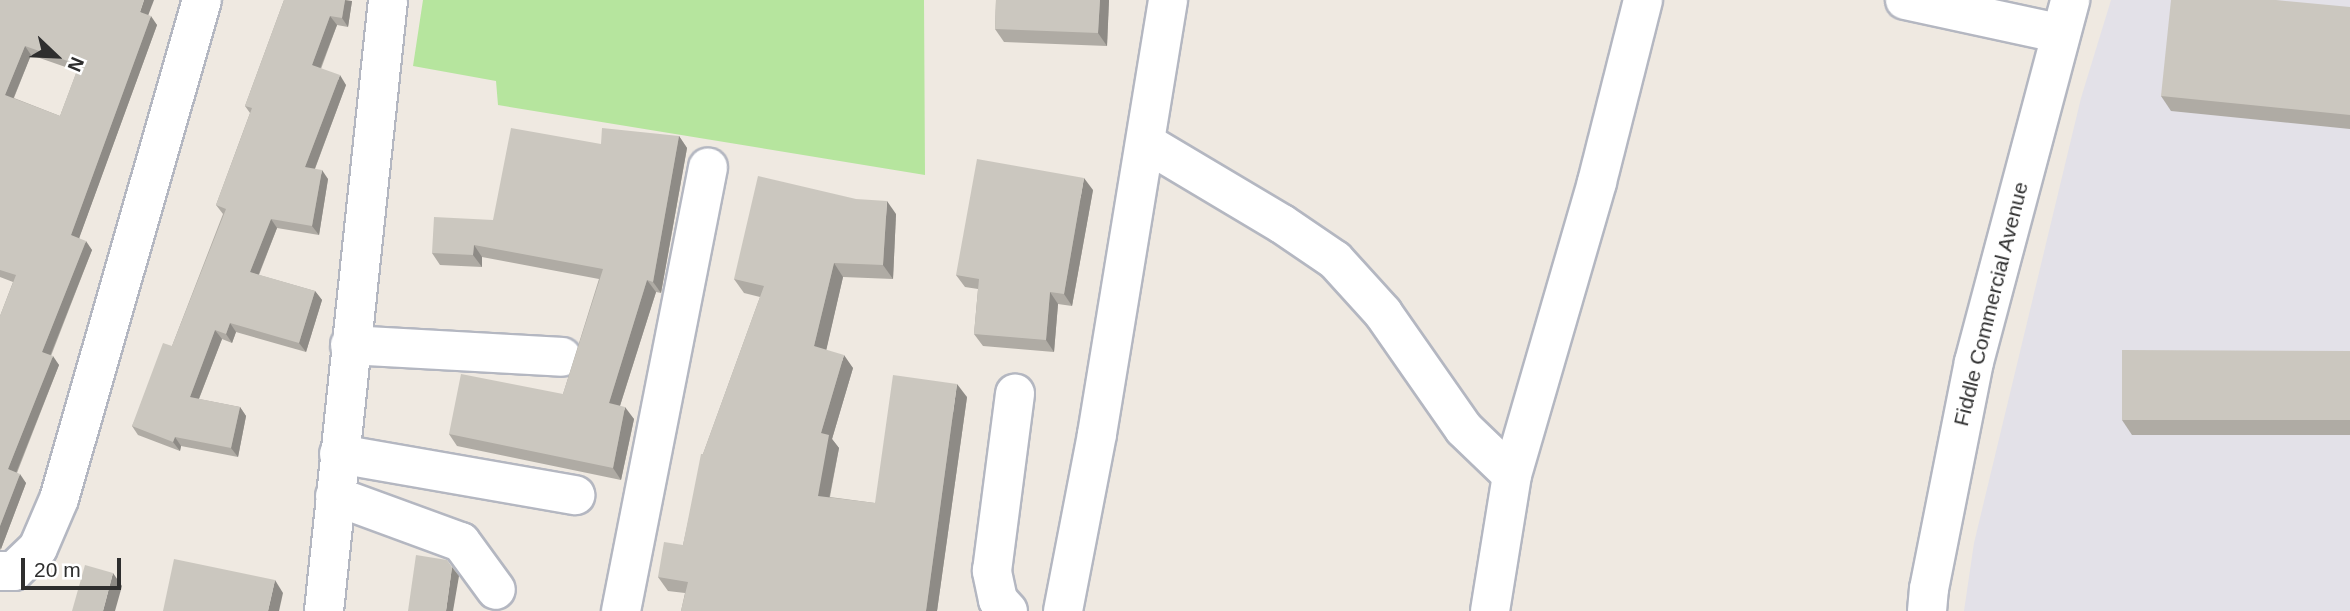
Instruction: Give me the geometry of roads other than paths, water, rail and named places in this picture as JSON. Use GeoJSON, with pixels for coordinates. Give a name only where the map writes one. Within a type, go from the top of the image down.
{"type":"FeatureCollection","features":[{"type":"Feature","properties":{"kind":"street"},"geometry":{"type":"LineString","coordinates":[[0,571],[13,571],[38,548],[59,499],[202,0]]}},
{"type":"Feature","properties":{"kind":"street"},"geometry":{"type":"LineString","coordinates":[[324,611],[388,0]]}},
{"type":"Feature","properties":{"kind":"street"},"geometry":{"type":"LineString","coordinates":[[1063,611],[1146,143],[1168,0]]}},
{"type":"Feature","properties":{"kind":"street"},"geometry":{"type":"LineString","coordinates":[[1490,611],[1512,475],[1597,182],[1643,0]]}},
{"type":"Feature","properties":{"kind":"street"},"geometry":{"type":"LineString","coordinates":[[1905,0],[2064,16]]}},
{"type":"Feature","properties":{"kind":"street","name":"Fiddle Commercial Avenue"},"geometry":{"type":"LineString","coordinates":[[1927,611],[1929,589],[1974,362],[2064,16]]}},
{"type":"Feature","properties":{"kind":"street"},"geometry":{"type":"LineString","coordinates":[[1146,143],[1282,224],[1335,260],[1383,313],[1464,429],[1512,475]]}},
{"type":"Feature","properties":{"kind":"street"},"geometry":{"type":"LineString","coordinates":[[621,611],[708,167]]}},
{"type":"Feature","properties":{"kind":"street"},"geometry":{"type":"LineString","coordinates":[[350,345],[562,357]]}},
{"type":"Feature","properties":{"kind":"street"},"geometry":{"type":"LineString","coordinates":[[1008,611],[998,600],[992,571],[1015,393]]}},
{"type":"Feature","properties":{"kind":"street"},"geometry":{"type":"LineString","coordinates":[[339,454],[575,495]]}},
{"type":"Feature","properties":{"kind":"street"},"geometry":{"type":"LineString","coordinates":[[335,496],[461,542],[496,590]]}}]}
